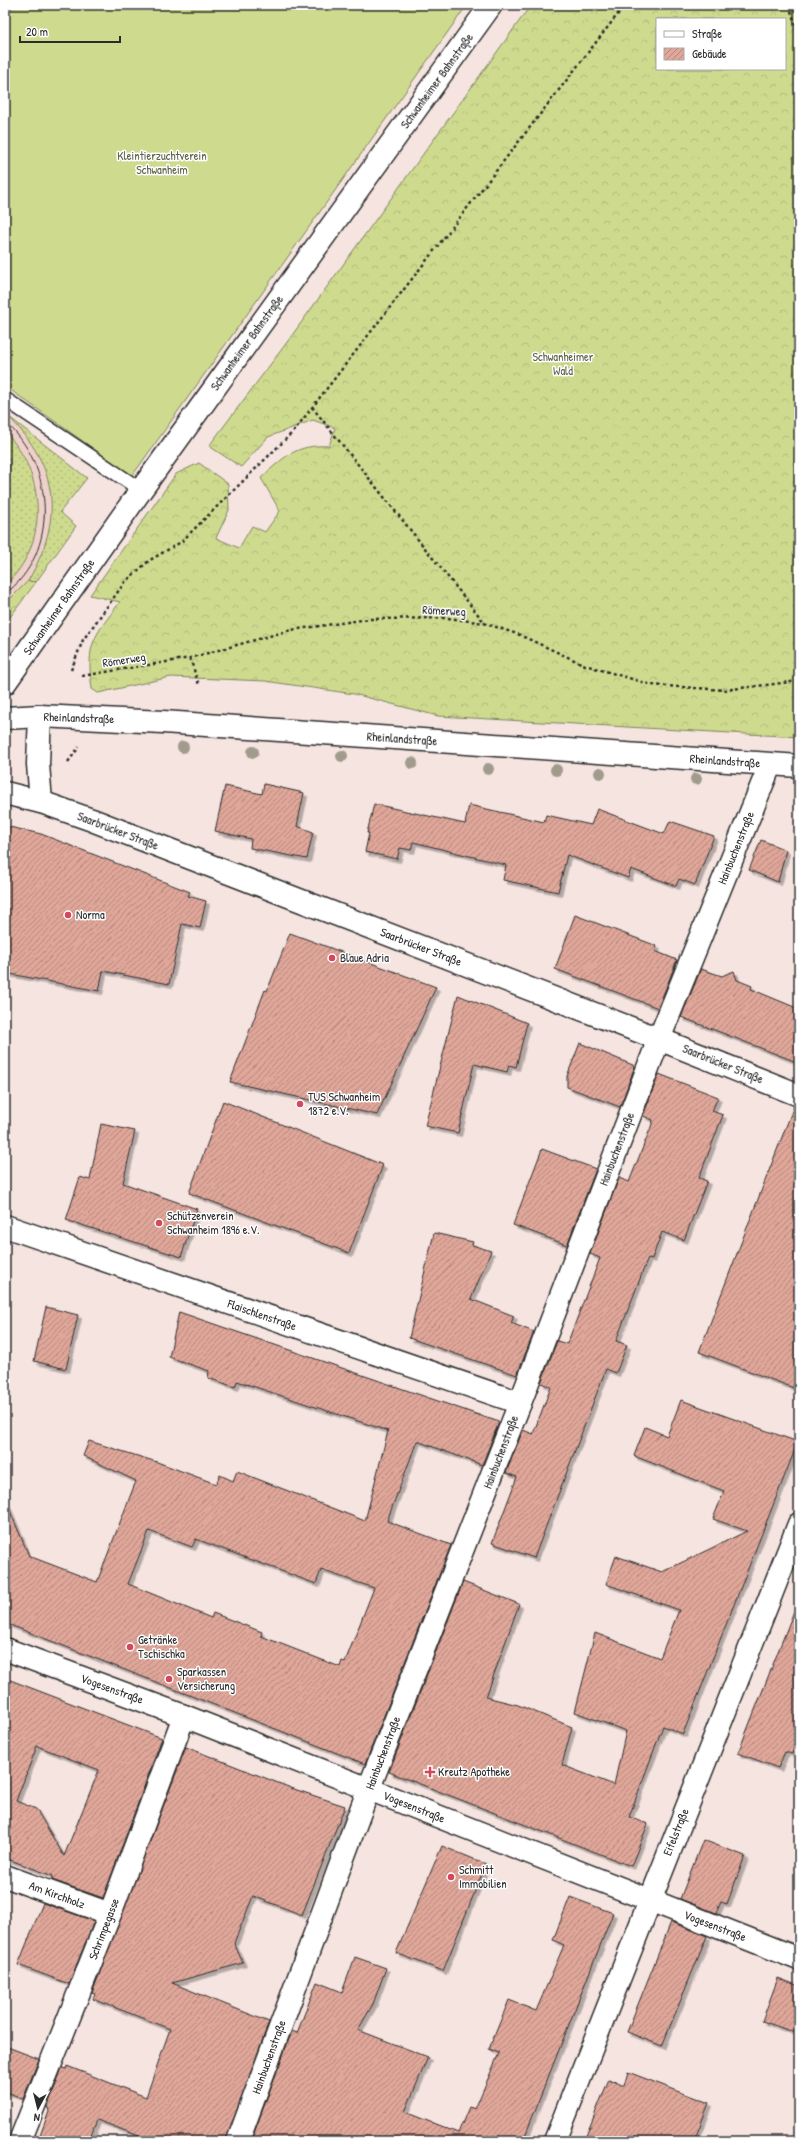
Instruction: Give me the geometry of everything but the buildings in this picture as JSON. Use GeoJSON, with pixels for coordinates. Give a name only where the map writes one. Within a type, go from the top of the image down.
{"type":"FeatureCollection","features":[{"type":"Feature","properties":{"kind":"street","name":"Schwanheimer Bahnstraße"},"geometry":{"type":"LineString","coordinates":[[5,683],[141,490],[492,5]]}},
{"type":"Feature","properties":{"kind":"street","name":"Rheinlandstraße"},"geometry":{"type":"LineString","coordinates":[[5,718],[40,716],[163,722],[799,766]]}},
{"type":"Feature","properties":{"kind":"street"},"geometry":{"type":"LineString","coordinates":[[40,716],[38,764],[41,802]]}},
{"type":"Feature","properties":{"kind":"street","name":"Hainbuchenstraße"},"geometry":{"type":"LineString","coordinates":[[238,2141],[369,1788],[520,1403],[659,1039],[770,764]]}},
{"type":"Feature","properties":{"kind":"street","name":"Saarbrücker Straße"},"geometry":{"type":"LineString","coordinates":[[5,793],[41,802],[659,1039],[799,1095]]}},
{"type":"Feature","properties":{"kind":"street","name":"Flaischlenstraße"},"geometry":{"type":"LineString","coordinates":[[5,1226],[520,1403]]}},
{"type":"Feature","properties":{"kind":"street","name":"Eifelstraße"},"geometry":{"type":"LineString","coordinates":[[555,2141],[799,1524]]}},
{"type":"Feature","properties":{"kind":"street","name":"Vogesenstraße"},"geometry":{"type":"LineString","coordinates":[[5,1649],[184,1716],[369,1788],[649,1901],[799,1959]]}},
{"type":"Feature","properties":{"kind":"street","name":"Schrimpegasse"},"geometry":{"type":"LineString","coordinates":[[20,2141],[110,1914],[184,1716]]}},
{"type":"Feature","properties":{"kind":"street","name":"Am Kirchholz"},"geometry":{"type":"LineString","coordinates":[[5,1876],[110,1914]]}},
{"type":"Feature","properties":{"kind":"lane"},"geometry":{"type":"LineString","coordinates":[[5,399],[141,490]]}},
{"type":"Feature","properties":{"kind":"path"},"geometry":{"type":"LineString","coordinates":[[71,670],[83,640],[125,582],[150,560],[181,542],[293,432],[625,5]]}},
{"type":"Feature","properties":{"kind":"path"},"geometry":{"type":"LineString","coordinates":[[790,5],[799,35]]}},
{"type":"Feature","properties":{"kind":"path"},"geometry":{"type":"LineString","coordinates":[[312,407],[484,623]]}},
{"type":"Feature","properties":{"kind":"path","name":"Römerweg"},"geometry":{"type":"LineString","coordinates":[[82,676],[190,658],[291,630],[369,618],[448,618],[484,623],[520,635],[586,665],[652,685],[724,690],[799,681]]}},
{"type":"Feature","properties":{"kind":"path"},"geometry":{"type":"LineString","coordinates":[[190,658],[199,685]]}},
{"type":"Feature","properties":{"kind":"path"},"geometry":{"type":"LineString","coordinates":[[64,768],[81,745]]}},
{"type":"Feature","properties":{"kind":"shaded area"},"geometry":{"type":"Polygon","coordinates":[[[5,414],[25,432],[37,450],[45,469],[50,491],[52,511],[47,542],[40,560],[28,581],[5,604],[5,585],[10,580],[32,473],[24,456],[5,432],[5,414]]]}},
{"type":"Feature","properties":{"kind":"green space","name":"Kleintierzuchtverein Schwanheim"},"geometry":{"type":"Polygon","coordinates":[[[14,5],[467,5],[132,476],[5,386],[5,18],[14,5]]]}},
{"type":"Feature","properties":{"kind":"green space","name":"Schwanheimer Wald"},"geometry":{"type":"Polygon","coordinates":[[[531,5],[799,5],[799,737],[438,716],[354,694],[265,681],[171,677],[98,693],[92,689],[90,674],[91,651],[103,624],[120,602],[90,595],[176,474],[199,463],[228,484],[229,510],[216,538],[239,548],[252,526],[265,532],[280,511],[261,478],[291,453],[308,447],[329,446],[335,428],[313,420],[268,437],[241,467],[209,446],[285,345],[531,5]]]}},
{"type":"Feature","properties":{"kind":"green space"},"geometry":{"type":"Polygon","coordinates":[[[8,416],[87,478],[60,512],[76,526],[36,582],[28,581],[40,558],[47,536],[51,515],[51,494],[46,474],[38,455],[25,435],[8,416]]]}},
{"type":"Feature","properties":{"kind":"green space"},"geometry":{"type":"Polygon","coordinates":[[[5,432],[19,449],[29,468],[35,488],[37,509],[36,530],[30,550],[20,569],[5,585],[5,537],[10,461],[5,457],[5,432]]]}},
{"type":"Feature","properties":{"kind":"green space"},"geometry":{"type":"Polygon","coordinates":[[[28,581],[36,582],[5,624],[5,604],[28,581]]]}},
{"type":"Feature","properties":{"kind":"tram line"},"geometry":{"type":"LineString","coordinates":[[5,422],[22,440],[34,461],[41,485],[44,509],[42,533],[35,556],[23,577],[5,594]]}},
{"type":"Feature","properties":{"kind":"place","name":"Norma"},"geometry":{"type":"Point","coordinates":[68,915]}},
{"type":"Feature","properties":{"kind":"place","name":"Blaue Adria"},"geometry":{"type":"Point","coordinates":[332,958]}},
{"type":"Feature","properties":{"kind":"place","name":"TUS Schwanheim 1872 e.V."},"geometry":{"type":"Point","coordinates":[300,1104]}},
{"type":"Feature","properties":{"kind":"place","name":"Schützenverein Schwanheim 1896 e.V."},"geometry":{"type":"Point","coordinates":[159,1223]}},
{"type":"Feature","properties":{"kind":"place","name":"Getränke Tschischka"},"geometry":{"type":"Point","coordinates":[130,1647]}},
{"type":"Feature","properties":{"kind":"place","name":"Sparkassen Versicherung"},"geometry":{"type":"Point","coordinates":[169,1679]}},
{"type":"Feature","properties":{"kind":"place","name":"Kreutz Apotheke"},"geometry":{"type":"Point","coordinates":[430,1772]}},
{"type":"Feature","properties":{"kind":"place","name":"Schmitt Immobilien"},"geometry":{"type":"Point","coordinates":[451,1877]}}]}
